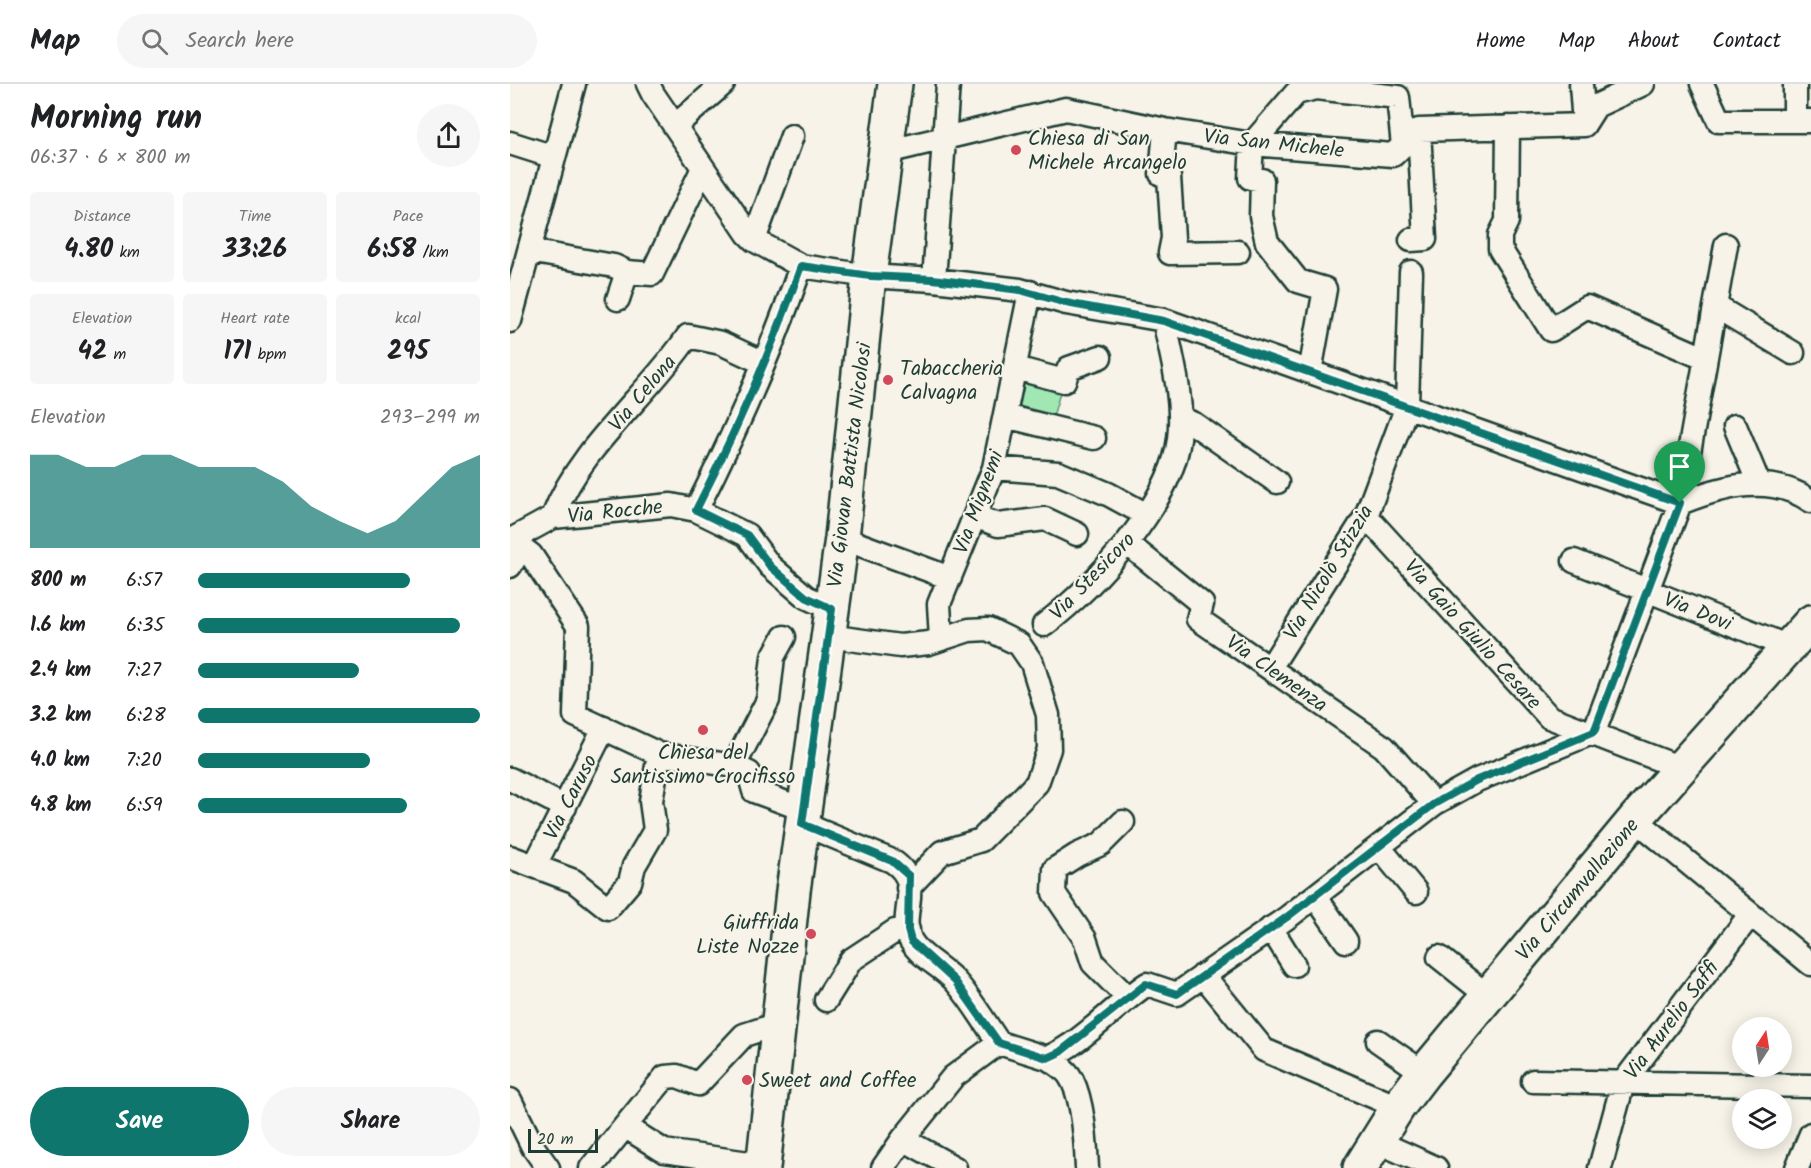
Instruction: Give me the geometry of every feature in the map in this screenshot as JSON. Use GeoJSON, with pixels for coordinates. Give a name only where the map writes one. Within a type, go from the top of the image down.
{"type":"FeatureCollection","features":[{"type":"Feature","properties":{"kind":"street"},"geometry":{"type":"LineString","coordinates":[[510,321],[574,84]]}},
{"type":"Feature","properties":{"kind":"street"},"geometry":{"type":"LineString","coordinates":[[648,84],[754,240],[801,266],[870,276],[933,279],[1030,292],[1066,303],[1164,321],[1680,503],[1710,491],[1759,484],[1780,487],[1811,501]]}},
{"type":"Feature","properties":{"kind":"street"},"geometry":{"type":"LineString","coordinates":[[675,126],[723,84]]}},
{"type":"Feature","properties":{"kind":"street","name":"Via Giovan Battista Nicolosi"},"geometry":{"type":"LineString","coordinates":[[763,1166],[804,817],[842,538],[870,276],[895,84]]}},
{"type":"Feature","properties":{"kind":"street"},"geometry":{"type":"LineString","coordinates":[[933,279],[948,84]]}},
{"type":"Feature","properties":{"kind":"street"},"geometry":{"type":"LineString","coordinates":[[1581,84],[1584,125]]}},
{"type":"Feature","properties":{"kind":"street"},"geometry":{"type":"LineString","coordinates":[[1584,125],[1596,106],[1643,84]]}},
{"type":"Feature","properties":{"kind":"street"},"geometry":{"type":"LineString","coordinates":[[1702,84],[1719,121],[1803,121],[1795,84]]}},
{"type":"Feature","properties":{"kind":"street"},"geometry":{"type":"LineString","coordinates":[[1311,372],[1325,290],[1298,281],[1267,242],[1261,216],[1262,180],[1250,178],[1252,144],[1296,93],[1316,86],[1398,97],[1411,138],[1425,239],[1411,240]]}},
{"type":"Feature","properties":{"kind":"street","name":"Via San Michele"},"geometry":{"type":"LineString","coordinates":[[886,153],[1066,110],[1164,130],[1252,144],[1393,155],[1411,138],[1508,127],[1584,125]]}},
{"type":"Feature","properties":{"kind":"street"},"geometry":{"type":"LineString","coordinates":[[1508,127],[1507,221],[1500,235],[1500,249],[1551,330],[1587,307],[1704,358]]}},
{"type":"Feature","properties":{"kind":"street"},"geometry":{"type":"LineString","coordinates":[[1164,130],[1161,174],[1169,177],[1173,238],[1170,253],[1238,252]]}},
{"type":"Feature","properties":{"kind":"street"},"geometry":{"type":"LineString","coordinates":[[754,240],[792,136]]}},
{"type":"Feature","properties":{"kind":"street"},"geometry":{"type":"LineString","coordinates":[[510,143],[554,157]]}},
{"type":"Feature","properties":{"kind":"street"},"geometry":{"type":"LineString","coordinates":[[529,251],[614,266],[627,272],[652,274],[703,168]]}},
{"type":"Feature","properties":{"kind":"street"},"geometry":{"type":"LineString","coordinates":[[1047,1058],[1060,1052],[1146,984],[1177,994],[1315,896],[1434,804],[1477,780],[1594,732],[1680,503],[1704,358],[1726,245]]}},
{"type":"Feature","properties":{"kind":"street"},"geometry":{"type":"LineString","coordinates":[[696,510],[730,441],[764,363],[801,266]]}},
{"type":"Feature","properties":{"kind":"street"},"geometry":{"type":"LineString","coordinates":[[618,299],[627,272]]}},
{"type":"Feature","properties":{"kind":"street","name":"Via Nicolò Stizzia"},"geometry":{"type":"LineString","coordinates":[[1270,668],[1366,516],[1407,406],[1410,272]]}},
{"type":"Feature","properties":{"kind":"street","name":"Via Mignemi"},"geometry":{"type":"LineString","coordinates":[[941,639],[939,604],[994,468],[1030,292]]}},
{"type":"Feature","properties":{"kind":"street"},"geometry":{"type":"LineString","coordinates":[[1714,306],[1793,353]]}},
{"type":"Feature","properties":{"kind":"street","name":"Via Stesicoro"},"geometry":{"type":"LineString","coordinates":[[1044,625],[1058,615],[1128,544],[1167,475],[1179,441],[1180,418],[1175,370],[1164,321]]}},
{"type":"Feature","properties":{"kind":"street","name":"Via Celona"},"geometry":{"type":"LineString","coordinates":[[553,517],[560,497],[617,419],[672,359],[688,336],[721,343],[764,363]]}},
{"type":"Feature","properties":{"kind":"street"},"geometry":{"type":"LineString","coordinates":[[1015,368],[1064,381],[1069,368],[1100,357]]}},
{"type":"Feature","properties":{"kind":"street"},"geometry":{"type":"LineString","coordinates":[[1005,416],[1094,438]]}},
{"type":"Feature","properties":{"kind":"street"},"geometry":{"type":"LineString","coordinates":[[1180,418],[1194,424],[1277,482]]}},
{"type":"Feature","properties":{"kind":"street"},"geometry":{"type":"LineString","coordinates":[[1735,426],[1759,484]]}},
{"type":"Feature","properties":{"kind":"street"},"geometry":{"type":"LineString","coordinates":[[994,468],[1058,473],[1108,494],[1145,514]]}},
{"type":"Feature","properties":{"kind":"street","name":"Via Rocche"},"geometry":{"type":"LineString","coordinates":[[513,548],[553,517],[671,505],[696,510],[747,535],[770,566],[806,597],[830,623],[900,646],[941,639],[969,630],[988,629],[1019,644],[1032,663],[1048,715],[1049,749],[1037,783],[981,840],[942,852],[909,888]]}},
{"type":"Feature","properties":{"kind":"street"},"geometry":{"type":"LineString","coordinates":[[975,516],[998,525],[1045,519],[1077,534]]}},
{"type":"Feature","properties":{"kind":"street","name":"Via Gaio Giulio Cesare"},"geometry":{"type":"LineString","coordinates":[[1366,516],[1549,717],[1594,732],[1681,768]]}},
{"type":"Feature","properties":{"kind":"street"},"geometry":{"type":"LineString","coordinates":[[842,538],[950,578]]}},
{"type":"Feature","properties":{"kind":"street","name":"Via Clemenza"},"geometry":{"type":"LineString","coordinates":[[1128,544],[1202,604],[1198,619],[1384,747],[1434,804]]}},
{"type":"Feature","properties":{"kind":"street"},"geometry":{"type":"LineString","coordinates":[[513,548],[531,555],[578,627],[575,715],[659,754],[734,766],[749,772],[754,791],[892,861],[909,876],[908,930],[911,941],[955,981],[999,1043],[1047,1058],[1060,1066],[1070,1077],[1086,1131],[1087,1168]]}},
{"type":"Feature","properties":{"kind":"street","name":"Via Dovi"},"geometry":{"type":"LineString","coordinates":[[1574,561],[1789,647]]}},
{"type":"Feature","properties":{"kind":"street","name":"Via Circumvallazione"},"geometry":{"type":"LineString","coordinates":[[1368,1155],[1398,1107],[1424,1073],[1635,819],[1811,622]]}},
{"type":"Feature","properties":{"kind":"street"},"geometry":{"type":"LineString","coordinates":[[734,766],[768,700],[772,657],[784,637]]}},
{"type":"Feature","properties":{"kind":"street","name":"Via Caruso"},"geometry":{"type":"LineString","coordinates":[[535,865],[604,728]]}},
{"type":"Feature","properties":{"kind":"street"},"geometry":{"type":"LineString","coordinates":[[510,857],[574,881],[608,908],[630,882],[634,866],[655,830],[651,801],[659,754]]}},
{"type":"Feature","properties":{"kind":"street"},"geometry":{"type":"LineString","coordinates":[[510,779],[565,807]]}},
{"type":"Feature","properties":{"kind":"street"},"geometry":{"type":"LineString","coordinates":[[1635,819],[1811,964]]}},
{"type":"Feature","properties":{"kind":"street"},"geometry":{"type":"LineString","coordinates":[[1123,822],[1101,844],[1055,869],[1052,886],[1054,893],[1085,939],[1093,963],[1126,998]]}},
{"type":"Feature","properties":{"kind":"street"},"geometry":{"type":"LineString","coordinates":[[1379,847],[1416,892]]}},
{"type":"Feature","properties":{"kind":"street"},"geometry":{"type":"LineString","coordinates":[[1315,896],[1346,942]]}},
{"type":"Feature","properties":{"kind":"street","name":"Via Aurelio Saffi"},"geometry":{"type":"LineString","coordinates":[[1600,1168],[1623,1083],[1750,915]]}},
{"type":"Feature","properties":{"kind":"street"},"geometry":{"type":"LineString","coordinates":[[1271,928],[1294,965]]}},
{"type":"Feature","properties":{"kind":"street"},"geometry":{"type":"LineString","coordinates":[[826,1000],[851,960],[895,932],[908,930]]}},
{"type":"Feature","properties":{"kind":"street"},"geometry":{"type":"LineString","coordinates":[[1439,957],[1488,996]]}},
{"type":"Feature","properties":{"kind":"street"},"geometry":{"type":"LineString","coordinates":[[1203,975],[1264,1050],[1398,1107]]}},
{"type":"Feature","properties":{"kind":"street"},"geometry":{"type":"LineString","coordinates":[[591,1168],[665,1077],[677,1076],[698,1084],[744,1035],[778,1024]]}},
{"type":"Feature","properties":{"kind":"street"},"geometry":{"type":"LineString","coordinates":[[1378,1041],[1424,1073]]}},
{"type":"Feature","properties":{"kind":"street"},"geometry":{"type":"LineString","coordinates":[[884,1168],[903,1138],[952,1077],[999,1043]]}},
{"type":"Feature","properties":{"kind":"street"},"geometry":{"type":"LineString","coordinates":[[1533,1081],[1811,1086]]}},
{"type":"Feature","properties":{"kind":"street"},"geometry":{"type":"LineString","coordinates":[[510,1100],[533,1147],[548,1168]]}},
{"type":"Feature","properties":{"kind":"street"},"geometry":{"type":"LineString","coordinates":[[626,1126],[664,1151],[763,1166]]}},
{"type":"Feature","properties":{"kind":"street"},"geometry":{"type":"LineString","coordinates":[[1797,1168],[1811,1134]]}},
{"type":"Feature","properties":{"kind":"street"},"geometry":{"type":"LineString","coordinates":[[903,1138],[955,1168]]}},
{"type":"Feature","properties":{"kind":"street"},"geometry":{"type":"LineString","coordinates":[[1368,1155],[1436,1168]]}},
{"type":"Feature","properties":{"kind":"green space"},"geometry":{"type":"Polygon","coordinates":[[[1020,375],[1062,386],[1052,420],[1012,412],[1020,375]]]}},
{"type":"Feature","properties":{"kind":"place","name":"Chiesa di San Michele Arcangelo"},"geometry":{"type":"Point","coordinates":[1016,150]}},
{"type":"Feature","properties":{"kind":"place","name":"Tabaccheria Calvagna"},"geometry":{"type":"Point","coordinates":[888,380]}},
{"type":"Feature","properties":{"kind":"place","name":"Chiesa del Santissimo Crocifisso"},"geometry":{"type":"Point","coordinates":[703,730]}},
{"type":"Feature","properties":{"kind":"place","name":"Giuffrida Liste Nozze"},"geometry":{"type":"Point","coordinates":[811,934]}},
{"type":"Feature","properties":{"kind":"place","name":"Sweet and Coffee"},"geometry":{"type":"Point","coordinates":[747,1080]}},
{"type":"Feature","properties":{"kind":"route"},"geometry":{"type":"LineString","coordinates":[[801,266],[870,276],[933,279],[1020,290],[1066,303],[1164,321],[1680,503],[1594,732],[1538,753],[1477,780],[1434,804],[1287,917],[1177,994],[1146,984],[1060,1052],[1047,1058],[1014,1050],[999,1043],[955,981],[911,941],[908,930],[909,876],[903,868],[892,861],[802,824],[832,609],[806,597],[770,566],[747,535],[696,510],[730,441],[784,315],[801,266]]}}]}
